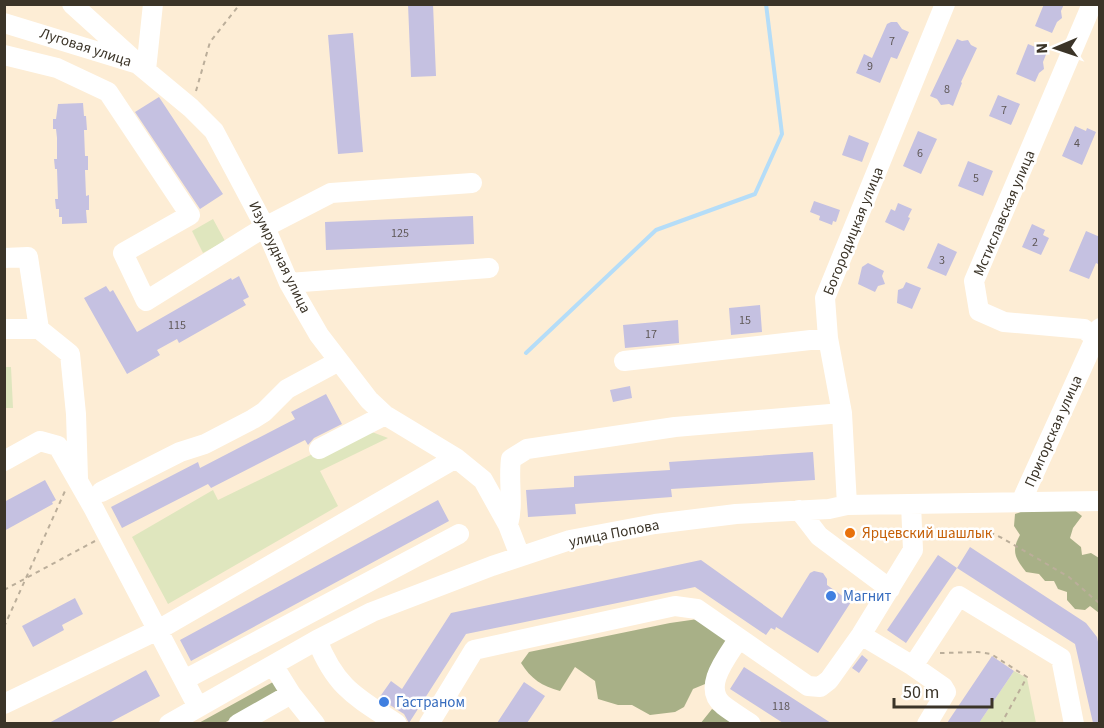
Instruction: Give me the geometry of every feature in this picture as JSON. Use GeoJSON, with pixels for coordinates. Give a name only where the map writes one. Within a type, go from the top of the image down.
{"type":"FeatureCollection","features":[{"type":"Feature","properties":{"kind":"street"},"geometry":{"type":"LineString","coordinates":[[72,4],[142,67]]}},
{"type":"Feature","properties":{"kind":"street"},"geometry":{"type":"LineString","coordinates":[[142,67],[153,4]]}},
{"type":"Feature","properties":{"kind":"street","name":"Богородицкая улица"},"geometry":{"type":"LineString","coordinates":[[847,505],[842,413],[828,339],[825,298],[945,4]]}},
{"type":"Feature","properties":{"kind":"street","name":"Мстиславская улица"},"geometry":{"type":"LineString","coordinates":[[1092,4],[975,281],[979,311],[1004,322],[1084,329],[1098,336]]}},
{"type":"Feature","properties":{"kind":"street","name":"Луговая улица"},"geometry":{"type":"LineString","coordinates":[[4,23],[142,67],[191,108],[214,131]]}},
{"type":"Feature","properties":{"kind":"street"},"geometry":{"type":"LineString","coordinates":[[4,55],[57,68],[108,92],[190,215],[123,253],[146,301],[265,227],[331,193],[472,183]]}},
{"type":"Feature","properties":{"kind":"street","name":"Изумрудная улица"},"geometry":{"type":"LineString","coordinates":[[214,131],[265,227],[288,282],[339,361],[369,400],[385,416],[456,458],[483,480],[508,525],[520,556]]}},
{"type":"Feature","properties":{"kind":"street"},"geometry":{"type":"LineString","coordinates":[[4,258],[28,257],[39,329]]}},
{"type":"Feature","properties":{"kind":"street"},"geometry":{"type":"LineString","coordinates":[[288,282],[489,268]]}},
{"type":"Feature","properties":{"kind":"street"},"geometry":{"type":"LineString","coordinates":[[4,329],[39,329],[70,354],[76,414],[76,476]]}},
{"type":"Feature","properties":{"kind":"street","name":"Пригорская улица"},"geometry":{"type":"LineString","coordinates":[[1021,502],[1098,336]]}},
{"type":"Feature","properties":{"kind":"street"},"geometry":{"type":"LineString","coordinates":[[624,361],[828,339]]}},
{"type":"Feature","properties":{"kind":"street"},"geometry":{"type":"LineString","coordinates":[[101,492],[177,454],[205,444],[259,416],[287,389],[339,361]]}},
{"type":"Feature","properties":{"kind":"street"},"geometry":{"type":"LineString","coordinates":[[508,525],[511,514],[509,476],[511,459],[527,449],[675,427],[842,413]]}},
{"type":"Feature","properties":{"kind":"street"},"geometry":{"type":"LineString","coordinates":[[319,449],[385,416]]}},
{"type":"Feature","properties":{"kind":"street"},"geometry":{"type":"LineString","coordinates":[[4,461],[40,441],[58,446],[108,534],[198,707]]}},
{"type":"Feature","properties":{"kind":"street"},"geometry":{"type":"LineString","coordinates":[[4,704],[158,630],[456,458]]}},
{"type":"Feature","properties":{"kind":"street","name":"улица Попова"},"geometry":{"type":"LineString","coordinates":[[169,723],[317,640],[372,612],[520,556],[570,540],[655,524],[736,514],[829,509],[847,505],[1100,501]]}},
{"type":"Feature","properties":{"kind":"street"},"geometry":{"type":"LineString","coordinates":[[429,723],[474,650],[675,606],[697,609],[808,686],[820,687],[829,680],[861,635],[913,550],[911,504]]}},
{"type":"Feature","properties":{"kind":"street"},"geometry":{"type":"LineString","coordinates":[[799,510],[819,536],[890,589]]}},
{"type":"Feature","properties":{"kind":"street"},"geometry":{"type":"LineString","coordinates":[[184,680],[459,534]]}},
{"type":"Feature","properties":{"kind":"street"},"geometry":{"type":"LineString","coordinates":[[916,662],[959,597],[1061,658],[1074,723]]}},
{"type":"Feature","properties":{"kind":"street"},"geometry":{"type":"LineString","coordinates":[[861,635],[916,662],[943,687],[946,692],[927,723]]}},
{"type":"Feature","properties":{"kind":"street"},"geometry":{"type":"LineString","coordinates":[[739,638],[717,676],[714,687],[722,704],[751,723]]}},
{"type":"Feature","properties":{"kind":"street"},"geometry":{"type":"LineString","coordinates":[[317,640],[336,678],[351,694],[398,723]]}},
{"type":"Feature","properties":{"kind":"street"},"geometry":{"type":"LineString","coordinates":[[273,665],[291,694],[315,723]]}},
{"type":"Feature","properties":{"kind":"street"},"geometry":{"type":"LineString","coordinates":[[238,723],[291,694]]}},
{"type":"Feature","properties":{"kind":"path"},"geometry":{"type":"LineString","coordinates":[[191,108],[210,42],[240,4]]}},
{"type":"Feature","properties":{"kind":"path"},"geometry":{"type":"LineString","coordinates":[[4,627],[76,476]]}},
{"type":"Feature","properties":{"kind":"path"},"geometry":{"type":"LineString","coordinates":[[912,524],[944,530],[982,529],[1069,577],[1100,604]]}},
{"type":"Feature","properties":{"kind":"path"},"geometry":{"type":"LineString","coordinates":[[4,590],[108,534]]}},
{"type":"Feature","properties":{"kind":"path"},"geometry":{"type":"LineString","coordinates":[[916,662],[929,654],[978,652],[991,654],[1026,677],[1001,723]]}},
{"type":"Feature","properties":{"kind":"green space"},"geometry":{"type":"Polygon","coordinates":[[[213,219],[225,241],[203,253],[192,231],[213,219]]]}},
{"type":"Feature","properties":{"kind":"green space"},"geometry":{"type":"Polygon","coordinates":[[[5,367],[11,367],[13,408],[5,408],[5,367]]]}},
{"type":"Feature","properties":{"kind":"green space"},"geometry":{"type":"Polygon","coordinates":[[[364,429],[388,438],[320,471],[338,506],[168,604],[132,537],[213,490],[218,500],[364,429]]]}},
{"type":"Feature","properties":{"kind":"green space"},"geometry":{"type":"Polygon","coordinates":[[[1073,509],[1082,516],[1073,528],[1070,538],[1081,547],[1082,555],[1091,553],[1099,558],[1099,613],[1090,606],[1085,610],[1075,609],[1067,600],[1067,592],[1058,589],[1054,581],[1045,581],[1039,574],[1026,572],[1019,563],[1015,550],[1020,535],[1014,526],[1015,514],[1026,510],[1073,509]]]}},
{"type":"Feature","properties":{"kind":"green space"},"geometry":{"type":"Polygon","coordinates":[[[698,619],[732,643],[710,682],[693,689],[684,707],[675,712],[650,715],[632,705],[618,705],[598,699],[595,681],[575,667],[560,691],[533,678],[521,663],[529,652],[698,619]]]}},
{"type":"Feature","properties":{"kind":"green space"},"geometry":{"type":"Polygon","coordinates":[[[1014,671],[1027,678],[1036,723],[979,723],[1014,671]]]}},
{"type":"Feature","properties":{"kind":"green space"},"geometry":{"type":"Polygon","coordinates":[[[273,682],[277,683],[278,692],[275,695],[224,723],[197,724],[273,682]]]}},
{"type":"Feature","properties":{"kind":"green space"},"geometry":{"type":"Polygon","coordinates":[[[712,709],[735,723],[700,724],[712,709]]]}},
{"type":"Feature","properties":{"kind":"building"},"geometry":{"type":"Polygon","coordinates":[[[408,4],[433,4],[436,76],[411,77],[408,4]]]}},
{"type":"Feature","properties":{"kind":"building"},"geometry":{"type":"Polygon","coordinates":[[[1044,4],[1064,4],[1061,11],[1062,18],[1057,22],[1052,33],[1035,26],[1044,4]]]}},
{"type":"Feature","properties":{"kind":"building"},"geometry":{"type":"Polygon","coordinates":[[[897,22],[902,29],[909,32],[897,59],[891,57],[880,83],[856,73],[864,54],[872,58],[887,24],[897,22]]]}},
{"type":"Feature","properties":{"kind":"building"},"geometry":{"type":"Polygon","coordinates":[[[353,33],[363,152],[338,154],[328,35],[353,33]]]}},
{"type":"Feature","properties":{"kind":"building"},"geometry":{"type":"Polygon","coordinates":[[[957,39],[968,40],[977,48],[953,106],[941,105],[937,99],[930,96],[957,39]]]}},
{"type":"Feature","properties":{"kind":"building"},"geometry":{"type":"Polygon","coordinates":[[[1028,44],[1047,52],[1043,62],[1044,69],[1039,73],[1035,82],[1016,74],[1028,44]]]}},
{"type":"Feature","properties":{"kind":"building"},"geometry":{"type":"Polygon","coordinates":[[[998,95],[1020,104],[1011,125],[989,116],[998,95]]]}},
{"type":"Feature","properties":{"kind":"building"},"geometry":{"type":"Polygon","coordinates":[[[159,97],[223,194],[200,209],[135,112],[159,97]]]}},
{"type":"Feature","properties":{"kind":"building"},"geometry":{"type":"Polygon","coordinates":[[[83,103],[87,130],[84,130],[85,156],[88,156],[88,170],[85,170],[86,196],[89,195],[89,210],[86,210],[87,223],[62,224],[62,217],[59,217],[55,199],[58,199],[57,169],[55,169],[54,159],[57,159],[57,138],[56,129],[53,129],[53,119],[56,119],[58,104],[83,103]]]}},
{"type":"Feature","properties":{"kind":"building"},"geometry":{"type":"Polygon","coordinates":[[[1075,126],[1096,132],[1082,165],[1062,156],[1075,126]]]}},
{"type":"Feature","properties":{"kind":"building"},"geometry":{"type":"Polygon","coordinates":[[[918,131],[937,139],[921,174],[903,166],[918,131]]]}},
{"type":"Feature","properties":{"kind":"building"},"geometry":{"type":"Polygon","coordinates":[[[849,135],[869,143],[862,162],[842,155],[849,135]]]}},
{"type":"Feature","properties":{"kind":"building"},"geometry":{"type":"Polygon","coordinates":[[[968,161],[993,171],[983,196],[958,186],[968,161]]]}},
{"type":"Feature","properties":{"kind":"building"},"geometry":{"type":"Polygon","coordinates":[[[814,201],[840,210],[836,222],[833,221],[832,225],[819,220],[820,216],[810,212],[814,201]]]}},
{"type":"Feature","properties":{"kind":"building"},"geometry":{"type":"Polygon","coordinates":[[[898,203],[912,209],[904,231],[885,222],[891,209],[895,211],[898,203]]]}},
{"type":"Feature","properties":{"kind":"building"},"geometry":{"type":"Polygon","coordinates":[[[473,216],[474,244],[326,250],[325,222],[473,216]]]}},
{"type":"Feature","properties":{"kind":"building"},"geometry":{"type":"Polygon","coordinates":[[[1032,224],[1045,230],[1043,235],[1049,238],[1041,255],[1022,247],[1032,224]]]}},
{"type":"Feature","properties":{"kind":"building"},"geometry":{"type":"Polygon","coordinates":[[[1086,231],[1100,237],[1100,265],[1096,263],[1089,279],[1069,271],[1086,231]]]}},
{"type":"Feature","properties":{"kind":"building"},"geometry":{"type":"Polygon","coordinates":[[[938,243],[957,252],[946,276],[927,268],[938,243]]]}},
{"type":"Feature","properties":{"kind":"building"},"geometry":{"type":"Polygon","coordinates":[[[868,263],[884,271],[882,276],[885,284],[878,286],[875,292],[858,284],[862,267],[868,263]]]}},
{"type":"Feature","properties":{"kind":"building"},"geometry":{"type":"Polygon","coordinates":[[[239,276],[249,297],[243,300],[246,305],[179,343],[177,339],[157,350],[160,355],[127,374],[84,298],[106,286],[110,292],[113,290],[137,332],[231,278],[232,280],[239,276]]]}},
{"type":"Feature","properties":{"kind":"building"},"geometry":{"type":"Polygon","coordinates":[[[906,282],[921,288],[912,309],[897,303],[898,290],[903,288],[906,282]]]}},
{"type":"Feature","properties":{"kind":"building"},"geometry":{"type":"Polygon","coordinates":[[[760,305],[762,332],[731,335],[729,308],[760,305]]]}},
{"type":"Feature","properties":{"kind":"building"},"geometry":{"type":"Polygon","coordinates":[[[678,320],[679,343],[625,348],[623,325],[678,320]]]}},
{"type":"Feature","properties":{"kind":"building"},"geometry":{"type":"Polygon","coordinates":[[[630,386],[632,398],[613,402],[610,390],[630,386]]]}},
{"type":"Feature","properties":{"kind":"building"},"geometry":{"type":"Polygon","coordinates":[[[326,394],[342,424],[314,438],[308,445],[305,440],[211,488],[208,484],[122,528],[111,507],[198,462],[200,468],[295,419],[291,412],[326,394]]]}},
{"type":"Feature","properties":{"kind":"building"},"geometry":{"type":"Polygon","coordinates":[[[813,452],[815,480],[671,489],[672,497],[575,504],[576,514],[528,517],[526,490],[574,487],[574,476],[670,470],[669,462],[813,452]]]}},
{"type":"Feature","properties":{"kind":"building"},"geometry":{"type":"Polygon","coordinates":[[[45,480],[56,500],[52,502],[53,504],[4,531],[4,502],[45,480]]]}},
{"type":"Feature","properties":{"kind":"building"},"geometry":{"type":"Polygon","coordinates":[[[438,500],[449,521],[191,661],[180,640],[438,500]]]}},
{"type":"Feature","properties":{"kind":"building"},"geometry":{"type":"Polygon","coordinates":[[[970,547],[1086,623],[1097,637],[1100,651],[1100,723],[1093,723],[1075,644],[957,568],[970,547]]]}},
{"type":"Feature","properties":{"kind":"building"},"geometry":{"type":"Polygon","coordinates":[[[938,555],[957,568],[906,643],[887,630],[938,555]]]}},
{"type":"Feature","properties":{"kind":"building"},"geometry":{"type":"Polygon","coordinates":[[[701,560],[782,618],[810,573],[814,571],[823,573],[827,579],[827,585],[851,602],[818,653],[776,627],[775,630],[771,628],[766,635],[695,587],[466,634],[409,723],[404,714],[379,698],[391,681],[402,689],[451,613],[701,560]]]}},
{"type":"Feature","properties":{"kind":"building"},"geometry":{"type":"Polygon","coordinates":[[[75,598],[83,614],[62,625],[64,630],[33,647],[22,626],[75,598]]]}},
{"type":"Feature","properties":{"kind":"building"},"geometry":{"type":"Polygon","coordinates":[[[862,655],[868,660],[859,673],[852,668],[862,655]]]}},
{"type":"Feature","properties":{"kind":"building"},"geometry":{"type":"Polygon","coordinates":[[[992,656],[1014,671],[979,723],[947,723],[992,656]]]}},
{"type":"Feature","properties":{"kind":"building"},"geometry":{"type":"Polygon","coordinates":[[[744,667],[831,723],[783,723],[730,689],[744,667]]]}},
{"type":"Feature","properties":{"kind":"building"},"geometry":{"type":"Polygon","coordinates":[[[146,670],[160,696],[109,723],[49,723],[146,670]]]}},
{"type":"Feature","properties":{"kind":"building"},"geometry":{"type":"Polygon","coordinates":[[[524,682],[545,696],[527,723],[497,723],[524,682]]]}},
{"type":"Feature","properties":{"kind":"waterway"},"geometry":{"type":"LineString","coordinates":[[526,353],[656,230],[755,194],[782,134],[766,4]]}},
{"type":"Feature","properties":{"kind":"place","name":"Ярцевский шашлык"},"geometry":{"type":"Point","coordinates":[850,533]}},
{"type":"Feature","properties":{"kind":"place","name":"Магнит"},"geometry":{"type":"Point","coordinates":[831,596]}},
{"type":"Feature","properties":{"kind":"place","name":"Гастраном"},"geometry":{"type":"Point","coordinates":[384,702]}}]}
